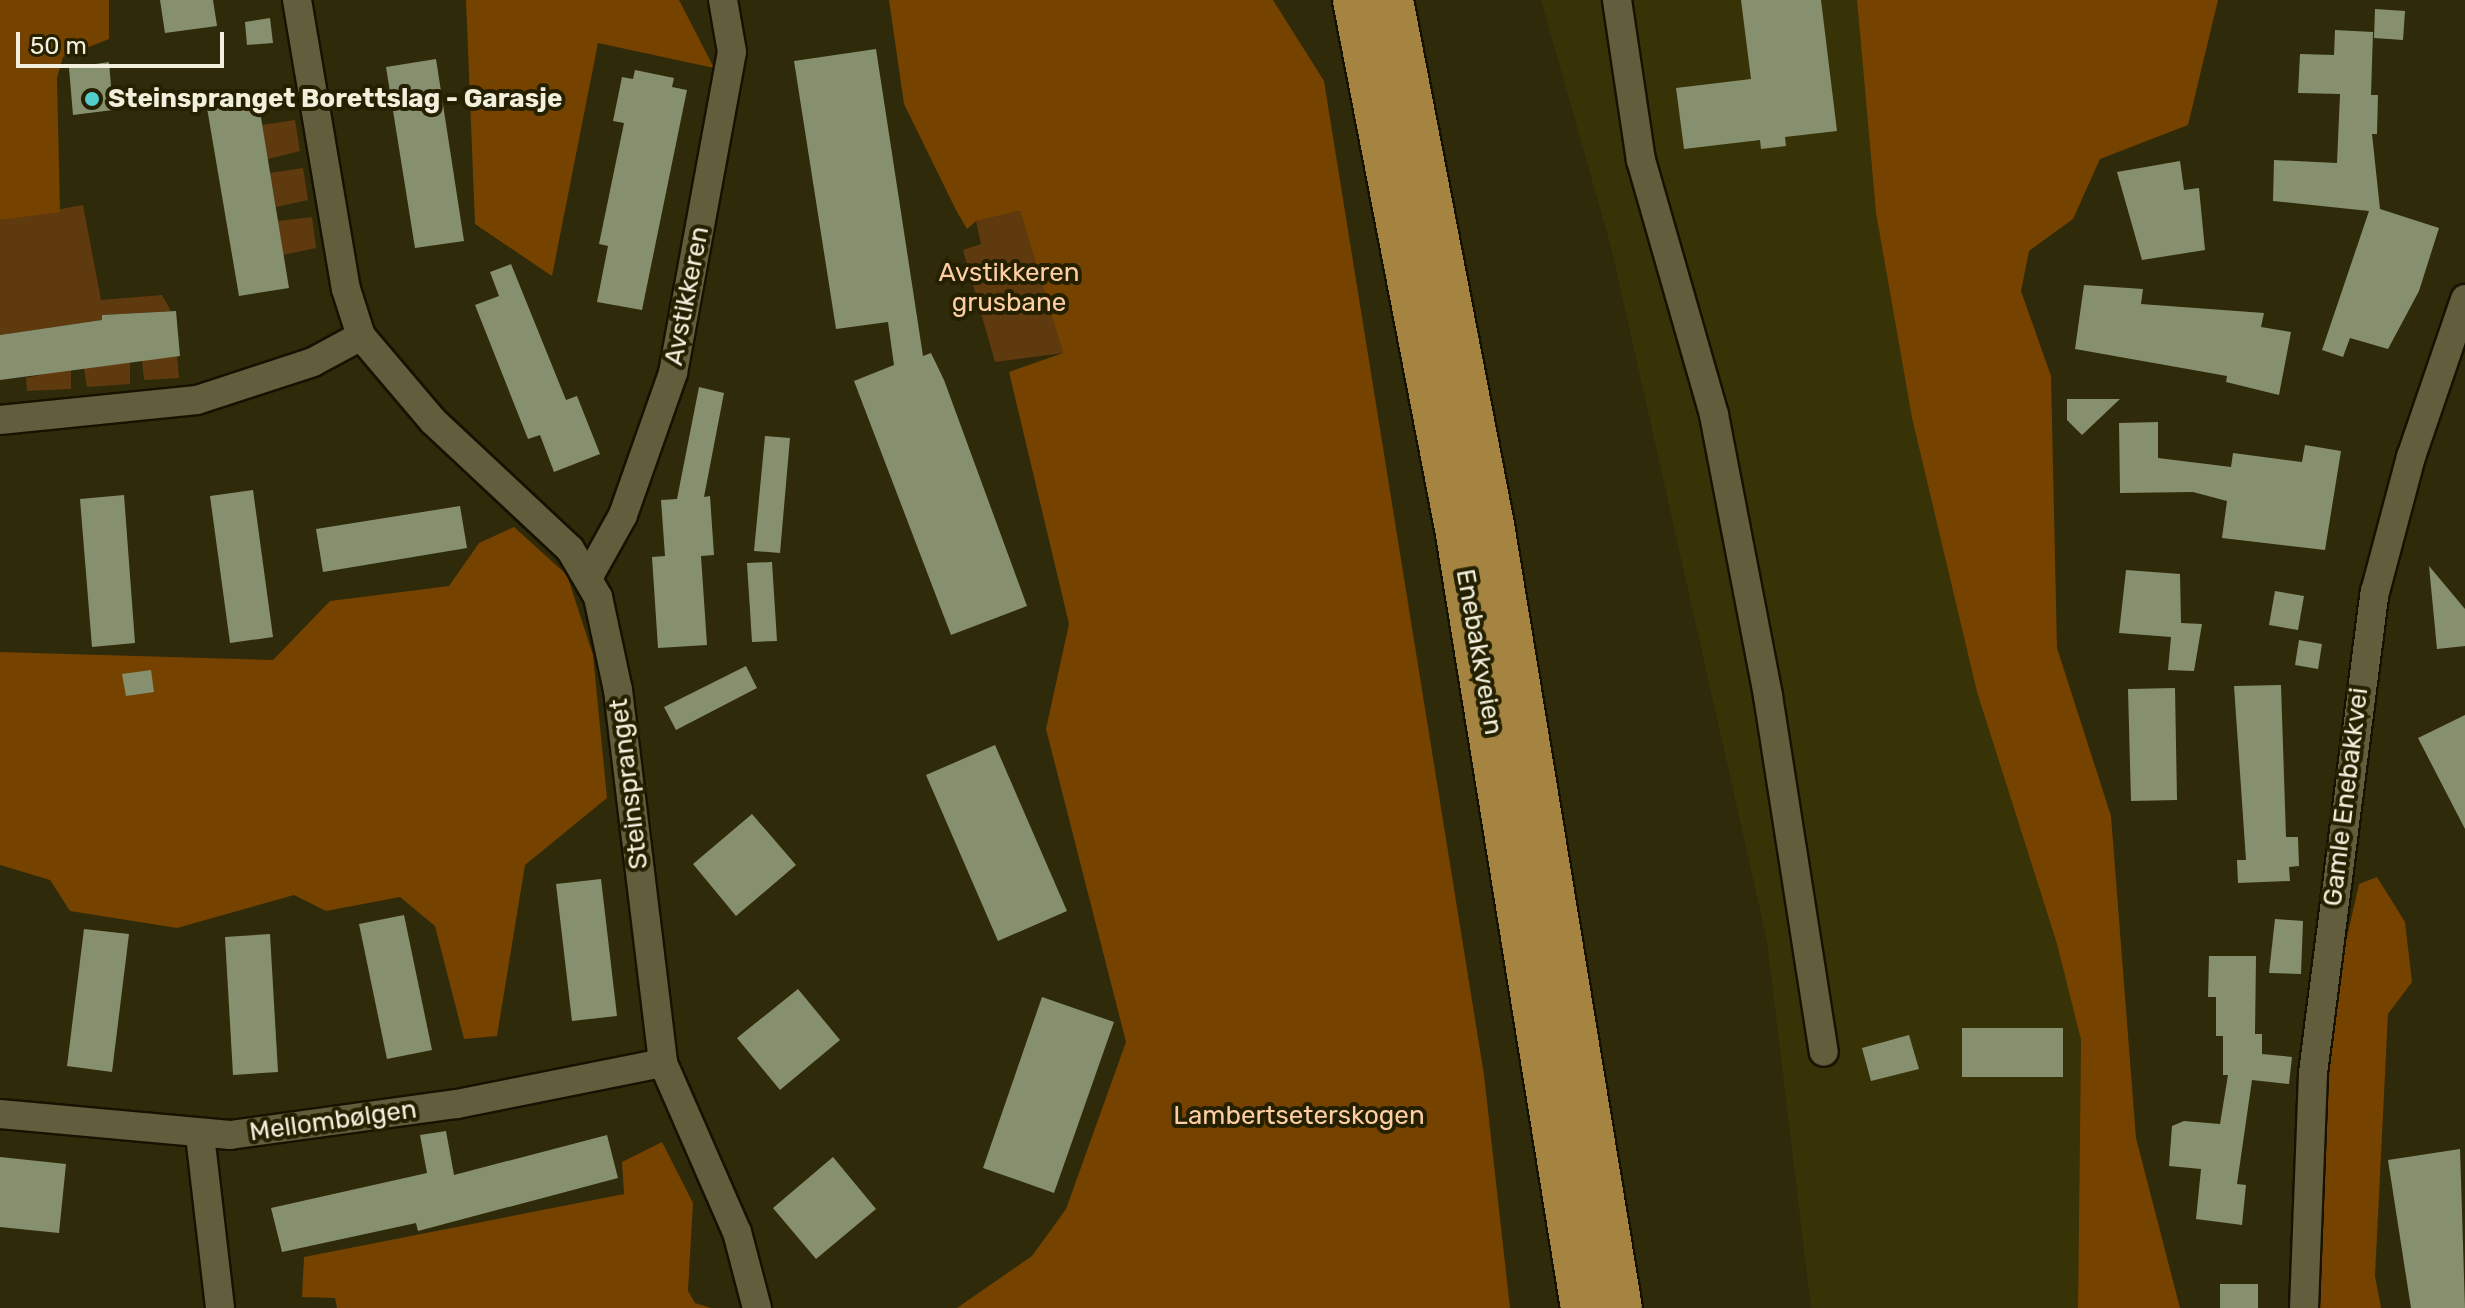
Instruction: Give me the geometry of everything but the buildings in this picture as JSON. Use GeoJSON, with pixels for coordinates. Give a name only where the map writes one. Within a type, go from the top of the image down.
{"type":"FeatureCollection","features":[{"type":"Feature","properties":{"kind":"highway","name":"Enebakkveien"},"geometry":{"type":"LineString","coordinates":[[1355,0],[1469,596],[1583,1308]]}},
{"type":"Feature","properties":{"kind":"highway","name":"Enebakkveien"},"geometry":{"type":"LineString","coordinates":[[1391,0],[1497,555],[1620,1308]]}},
{"type":"Feature","properties":{"kind":"street","name":"Steinspranget"},"geometry":{"type":"LineString","coordinates":[[297,0],[346,289],[361,336],[433,421],[570,549],[588,578],[614,663],[663,1063],[737,1232],[757,1308]]}},
{"type":"Feature","properties":{"kind":"street","name":"Avstikkeren"},"geometry":{"type":"LineString","coordinates":[[588,578],[623,515],[673,373],[732,52],[723,0]]}},
{"type":"Feature","properties":{"kind":"street"},"geometry":{"type":"LineString","coordinates":[[1617,0],[1641,160],[1714,415],[1768,696],[1824,1052]]}},
{"type":"Feature","properties":{"kind":"street","name":"Gamle Enebakkvei"},"geometry":{"type":"LineString","coordinates":[[2304,1308],[2313,1073],[2370,621],[2384,545],[2465,299]]}},
{"type":"Feature","properties":{"kind":"street"},"geometry":{"type":"LineString","coordinates":[[0,420],[197,400],[313,362],[361,336]]}},
{"type":"Feature","properties":{"kind":"street","name":"Mellombølgen"},"geometry":{"type":"LineString","coordinates":[[0,1114],[200,1135],[360,1119],[663,1063]]}},
{"type":"Feature","properties":{"kind":"street"},"geometry":{"type":"LineString","coordinates":[[200,1135],[220,1308]]}},
{"type":"Feature","properties":{"kind":"shaded area"},"geometry":{"type":"Polygon","coordinates":[[[1541,0],[1857,0],[1876,213],[1912,418],[1977,692],[2057,944],[2081,1040],[2078,1308],[1811,1308],[1767,941],[1611,247],[1541,0]]]}},
{"type":"Feature","properties":{"kind":"green space"},"geometry":{"type":"Polygon","coordinates":[[[0,0],[109,0],[109,39],[63,57],[57,78],[60,212],[0,220],[0,0]]]}},
{"type":"Feature","properties":{"kind":"green space"},"geometry":{"type":"Polygon","coordinates":[[[466,0],[679,0],[714,68],[598,43],[552,276],[475,224],[466,0]]]}},
{"type":"Feature","properties":{"kind":"green space","name":"Lambertseterskogen"},"geometry":{"type":"Polygon","coordinates":[[[889,0],[1273,0],[1324,81],[1484,1075],[1510,1308],[957,1308],[1032,1256],[1066,1209],[1126,1042],[1046,729],[1069,624],[1009,372],[1063,353],[1020,211],[976,221],[967,229],[956,210],[904,104],[889,0]]]}},
{"type":"Feature","properties":{"kind":"green space"},"geometry":{"type":"Polygon","coordinates":[[[1857,0],[2218,0],[2188,125],[2100,159],[2073,219],[2029,251],[2021,291],[2051,376],[2057,648],[2111,816],[2136,1138],[2180,1308],[2078,1308],[2081,1040],[2057,944],[1977,692],[1912,418],[1876,213],[1857,0]]]}},
{"type":"Feature","properties":{"kind":"green space"},"geometry":{"type":"Polygon","coordinates":[[[295,120],[300,151],[268,159],[262,125],[295,120]]]}},
{"type":"Feature","properties":{"kind":"green space"},"geometry":{"type":"Polygon","coordinates":[[[303,168],[308,200],[276,207],[270,173],[303,168]]]}},
{"type":"Feature","properties":{"kind":"green space"},"geometry":{"type":"Polygon","coordinates":[[[83,205],[101,300],[162,295],[171,311],[102,315],[102,320],[0,335],[0,220],[83,205]]]}},
{"type":"Feature","properties":{"kind":"green space","name":"Avstikkeren grusbane"},"geometry":{"type":"Polygon","coordinates":[[[1020,211],[1063,353],[995,362],[963,250],[981,244],[976,221],[1020,211]]]}},
{"type":"Feature","properties":{"kind":"green space"},"geometry":{"type":"Polygon","coordinates":[[[312,217],[316,248],[283,255],[278,221],[312,217]]]}},
{"type":"Feature","properties":{"kind":"green space"},"geometry":{"type":"Polygon","coordinates":[[[177,356],[179,378],[144,380],[142,360],[177,356]]]}},
{"type":"Feature","properties":{"kind":"green space"},"geometry":{"type":"Polygon","coordinates":[[[130,361],[130,384],[87,387],[84,368],[130,361]]]}},
{"type":"Feature","properties":{"kind":"green space"},"geometry":{"type":"Polygon","coordinates":[[[71,368],[71,389],[27,391],[26,378],[71,368]]]}},
{"type":"Feature","properties":{"kind":"green space"},"geometry":{"type":"Polygon","coordinates":[[[514,527],[567,575],[593,655],[607,798],[525,865],[497,1036],[464,1039],[435,926],[400,897],[326,911],[294,895],[177,928],[70,911],[50,880],[0,865],[0,652],[273,660],[330,601],[449,586],[479,543],[514,527]]]}},
{"type":"Feature","properties":{"kind":"green space"},"geometry":{"type":"Polygon","coordinates":[[[2377,877],[2405,922],[2412,982],[2388,1014],[2375,1276],[2381,1308],[2314,1308],[2326,1030],[2359,884],[2377,877]]]}},
{"type":"Feature","properties":{"kind":"green space"},"geometry":{"type":"Polygon","coordinates":[[[662,1142],[693,1203],[688,1291],[695,1303],[711,1308],[337,1308],[335,1298],[302,1297],[304,1257],[624,1194],[622,1162],[662,1142]]]}},
{"type":"Feature","properties":{"kind":"place","name":"Steinspranget Borettslag - Garasje"},"geometry":{"type":"Point","coordinates":[92,99]}}]}
